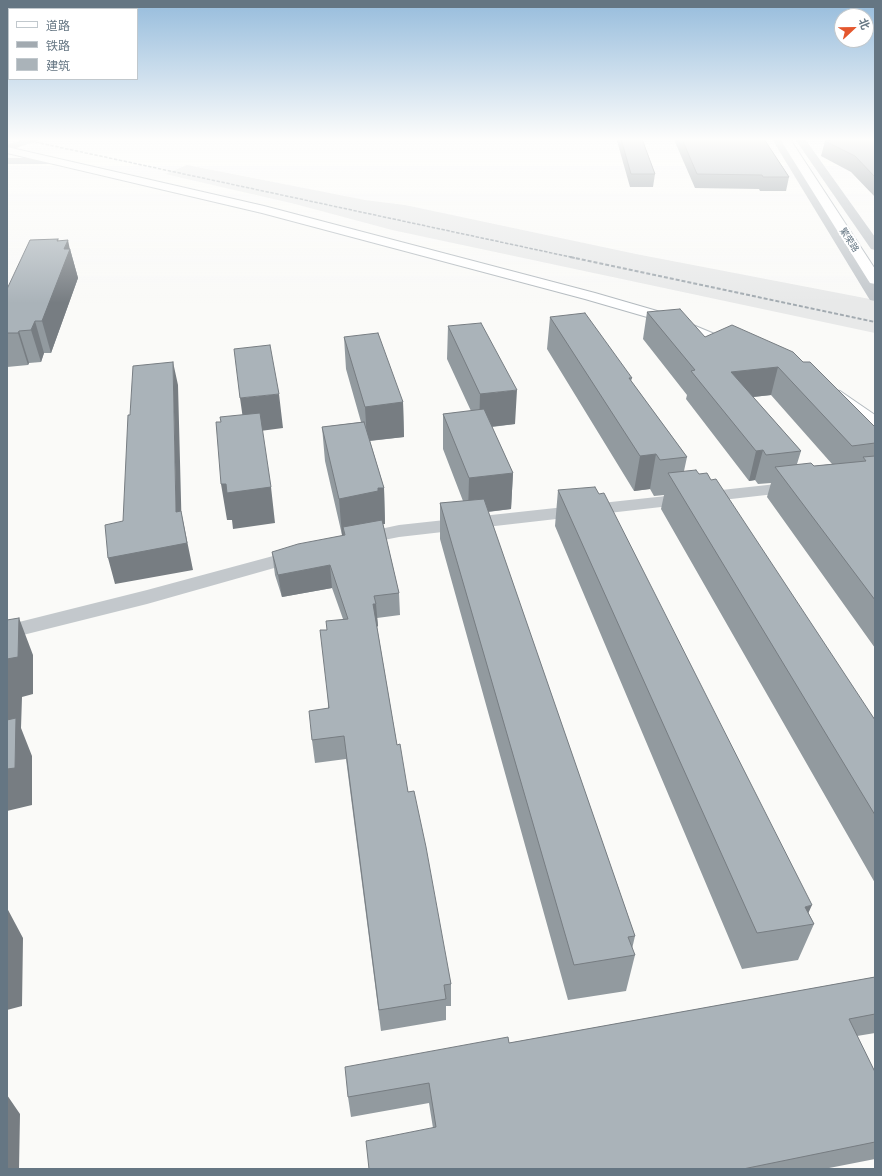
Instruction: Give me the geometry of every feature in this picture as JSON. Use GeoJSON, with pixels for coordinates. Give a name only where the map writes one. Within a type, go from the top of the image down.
{"type":"FeatureCollection","features":[{"type":"Feature","properties":{"kind":"street"},"geometry":{"type":"LineString","coordinates":[[195,194],[264,210],[590,296],[659,316],[750,355]]}},
{"type":"Feature","properties":{"kind":"street"},"geometry":{"type":"LineString","coordinates":[[811,194],[875,297]]}},
{"type":"Feature","properties":{"kind":"street","name":"繁荣路"},"geometry":{"type":"LineString","coordinates":[[820,194],[875,280]]}},
{"type":"Feature","properties":{"kind":"street","name":"繁荣路"},"geometry":{"type":"LineString","coordinates":[[828,194],[875,266]]}},
{"type":"Feature","properties":{"kind":"street"},"geometry":{"type":"LineString","coordinates":[[838,194],[875,246]]}},
{"type":"Feature","properties":{"kind":"street"},"geometry":{"type":"LineString","coordinates":[[820,388],[851,405],[875,424]]}},
{"type":"Feature","properties":{"kind":"street"},"geometry":{"type":"LineString","coordinates":[[343,543],[399,531],[812,485]]}},
{"type":"Feature","properties":{"kind":"street"},"geometry":{"type":"LineString","coordinates":[[7,632],[147,597],[313,551]]}},
{"type":"Feature","properties":{"kind":"shaded area"},"geometry":{"type":"Polygon","coordinates":[[[251,194],[334,194],[365,200],[405,205],[636,254],[875,300],[875,333],[392,230],[251,194]]]}},
{"type":"Feature","properties":{"kind":"building"},"geometry":{"type":"Polygon","coordinates":[[[58,239],[57,241],[68,240],[64,249],[70,249],[42,321],[35,321],[31,330],[19,331],[18,333],[7,333],[7,289],[30,240],[58,239]]]}},
{"type":"Feature","properties":{"kind":"building"},"geometry":{"type":"Polygon","coordinates":[[[680,309],[705,337],[732,325],[793,352],[803,362],[810,362],[875,427],[875,443],[852,446],[778,367],[731,372],[801,451],[766,455],[763,450],[756,451],[691,371],[695,370],[647,312],[680,309]]]}},
{"type":"Feature","properties":{"kind":"building"},"geometry":{"type":"Polygon","coordinates":[[[585,313],[632,378],[629,378],[687,457],[660,460],[656,454],[640,456],[550,317],[585,313]]]}},
{"type":"Feature","properties":{"kind":"building"},"geometry":{"type":"Polygon","coordinates":[[[481,323],[517,390],[480,394],[448,326],[481,323]]]}},
{"type":"Feature","properties":{"kind":"building"},"geometry":{"type":"Polygon","coordinates":[[[378,333],[403,402],[365,407],[344,337],[378,333]]]}},
{"type":"Feature","properties":{"kind":"building"},"geometry":{"type":"Polygon","coordinates":[[[270,345],[279,394],[240,398],[234,349],[270,345]]]}},
{"type":"Feature","properties":{"kind":"building"},"geometry":{"type":"Polygon","coordinates":[[[173,362],[176,512],[181,511],[187,543],[108,558],[105,525],[123,521],[128,415],[130,415],[133,366],[173,362]]]}},
{"type":"Feature","properties":{"kind":"building"},"geometry":{"type":"Polygon","coordinates":[[[484,409],[513,473],[469,478],[443,414],[484,409]]]}},
{"type":"Feature","properties":{"kind":"building"},"geometry":{"type":"Polygon","coordinates":[[[260,413],[271,487],[227,493],[226,484],[221,484],[216,422],[221,422],[220,417],[260,413]]]}},
{"type":"Feature","properties":{"kind":"building"},"geometry":{"type":"Polygon","coordinates":[[[364,422],[384,488],[378,488],[378,491],[339,499],[322,427],[364,422]]]}},
{"type":"Feature","properties":{"kind":"building"},"geometry":{"type":"Polygon","coordinates":[[[875,456],[875,600],[775,467],[811,463],[814,466],[866,461],[863,457],[875,456]]]}},
{"type":"Feature","properties":{"kind":"building"},"geometry":{"type":"Polygon","coordinates":[[[696,470],[699,474],[707,473],[711,480],[716,479],[875,720],[875,815],[668,473],[696,470]]]}},
{"type":"Feature","properties":{"kind":"building"},"geometry":{"type":"Polygon","coordinates":[[[595,487],[599,494],[604,493],[812,905],[805,907],[814,924],[757,933],[558,490],[595,487]]]}},
{"type":"Feature","properties":{"kind":"building"},"geometry":{"type":"Polygon","coordinates":[[[484,499],[635,936],[628,937],[635,955],[574,965],[440,503],[484,499]]]}},
{"type":"Feature","properties":{"kind":"building"},"geometry":{"type":"Polygon","coordinates":[[[382,520],[399,593],[374,596],[376,604],[373,604],[397,745],[400,744],[408,792],[414,791],[426,847],[451,984],[444,985],[446,999],[379,1010],[344,736],[312,740],[309,711],[329,708],[320,630],[327,630],[326,621],[348,619],[330,565],[278,575],[272,552],[298,544],[345,535],[343,527],[382,520]]]}},
{"type":"Feature","properties":{"kind":"building"},"geometry":{"type":"Polygon","coordinates":[[[19,618],[18,657],[7,659],[7,620],[19,618]]]}},
{"type":"Feature","properties":{"kind":"building"},"geometry":{"type":"Polygon","coordinates":[[[16,718],[15,768],[7,769],[7,720],[16,718]]]}},
{"type":"Feature","properties":{"kind":"building"},"geometry":{"type":"Polygon","coordinates":[[[875,977],[875,1014],[849,1019],[875,1072],[875,1142],[743,1169],[369,1169],[366,1141],[436,1127],[429,1083],[348,1097],[345,1067],[508,1037],[509,1043],[875,977]]]}},
{"type":"Feature","properties":{"kind":"railway"},"geometry":{"type":"LineString","coordinates":[[276,194],[575,258]]}},
{"type":"Feature","properties":{"kind":"railway"},"geometry":{"type":"LineString","coordinates":[[570,257],[875,322]]}}]}
